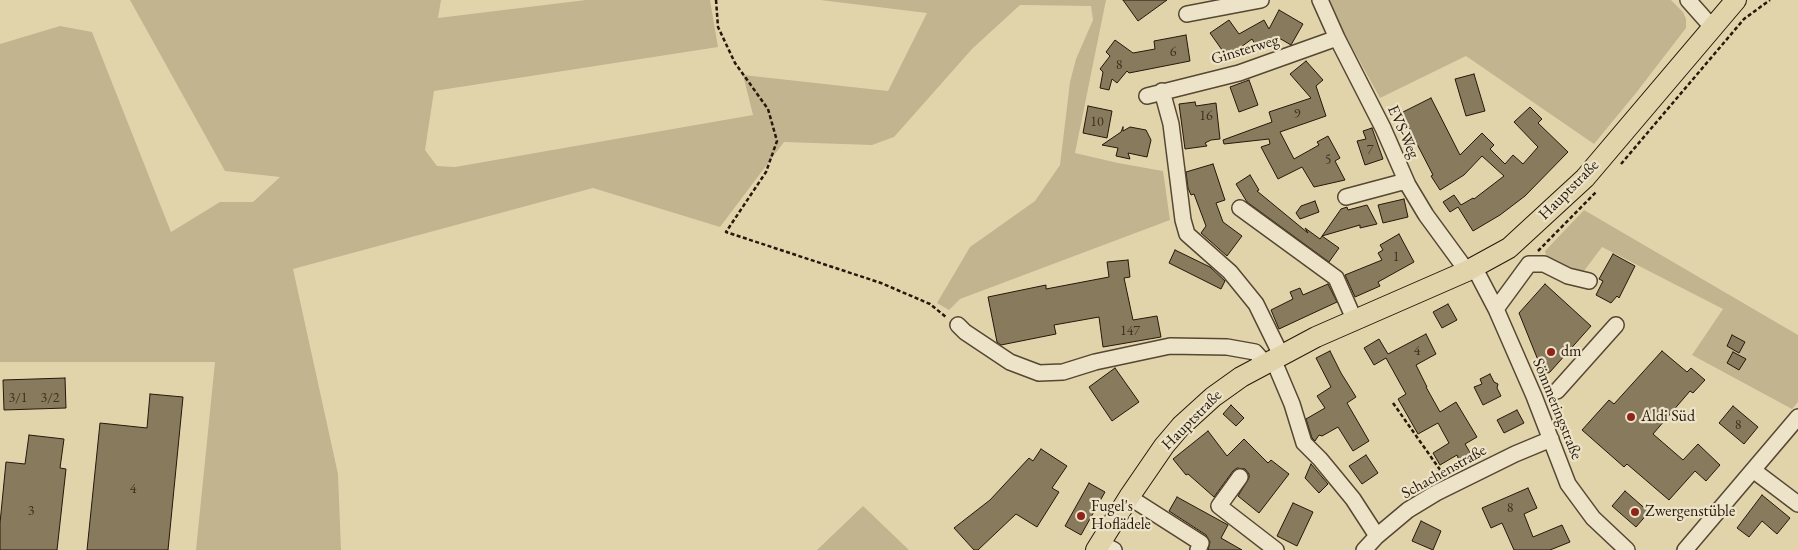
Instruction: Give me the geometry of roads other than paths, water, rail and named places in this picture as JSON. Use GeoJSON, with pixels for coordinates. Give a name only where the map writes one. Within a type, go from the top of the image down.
{"type":"FeatureCollection","features":[{"type":"Feature","properties":{"kind":"main road","name":"Hauptstraße"},"geometry":{"type":"LineString","coordinates":[[1104,548],[1129,497],[1164,446],[1192,415],[1226,386],[1273,359],[1470,269],[1509,248],[1585,178],[1736,0]]}},
{"type":"Feature","properties":{"kind":"street"},"geometry":{"type":"LineString","coordinates":[[1187,14],[1261,0]]}},
{"type":"Feature","properties":{"kind":"street","name":"EVS-Weg"},"geometry":{"type":"LineString","coordinates":[[1320,0],[1337,38],[1383,128],[1406,181],[1426,215],[1470,269]]}},
{"type":"Feature","properties":{"kind":"street"},"geometry":{"type":"LineString","coordinates":[[1688,0],[1712,27]]}},
{"type":"Feature","properties":{"kind":"street","name":"Ginsterweg"},"geometry":{"type":"LineString","coordinates":[[1147,96],[1239,73],[1337,38]]}},
{"type":"Feature","properties":{"kind":"street"},"geometry":{"type":"LineString","coordinates":[[1162,91],[1171,124],[1183,220],[1187,234],[1230,272],[1256,304],[1273,359],[1292,404],[1304,443],[1320,459],[1353,500],[1377,536]]}},
{"type":"Feature","properties":{"kind":"street"},"geometry":{"type":"LineString","coordinates":[[1346,197],[1406,181]]}},
{"type":"Feature","properties":{"kind":"street"},"geometry":{"type":"LineString","coordinates":[[1240,208],[1336,278],[1355,321]]}},
{"type":"Feature","properties":{"kind":"street"},"geometry":{"type":"LineString","coordinates":[[1496,309],[1529,264],[1544,264],[1568,276],[1589,281]]}},
{"type":"Feature","properties":{"kind":"street","name":"Sömmeringstraße"},"geometry":{"type":"LineString","coordinates":[[1470,269],[1496,309],[1534,396],[1568,484],[1593,518],[1627,550]]}},
{"type":"Feature","properties":{"kind":"street"},"geometry":{"type":"LineString","coordinates":[[958,325],[965,332],[1010,362],[1039,373],[1064,372],[1095,362],[1170,346],[1227,348],[1255,352],[1273,359]]}},
{"type":"Feature","properties":{"kind":"street"},"geometry":{"type":"LineString","coordinates":[[1556,391],[1616,325]]}},
{"type":"Feature","properties":{"kind":"street"},"geometry":{"type":"LineString","coordinates":[[1685,550],[1798,417]]}},
{"type":"Feature","properties":{"kind":"street","name":"Schachenstraße"},"geometry":{"type":"LineString","coordinates":[[1364,550],[1377,536],[1408,510],[1436,493],[1551,439]]}},
{"type":"Feature","properties":{"kind":"street"},"geometry":{"type":"LineString","coordinates":[[1754,470],[1798,504]]}},
{"type":"Feature","properties":{"kind":"street"},"geometry":{"type":"LineString","coordinates":[[1240,477],[1219,506],[1276,550]]}},
{"type":"Feature","properties":{"kind":"street"},"geometry":{"type":"LineString","coordinates":[[1129,497],[1201,543],[1198,550]]}},
{"type":"Feature","properties":{"kind":"place","name":"dm"},"geometry":{"type":"Point","coordinates":[1551,352]}},
{"type":"Feature","properties":{"kind":"place","name":"Aldi Süd"},"geometry":{"type":"Point","coordinates":[1631,417]}},
{"type":"Feature","properties":{"kind":"place","name":"Zwergenstüble"},"geometry":{"type":"Point","coordinates":[1635,512]}},
{"type":"Feature","properties":{"kind":"place","name":"Fugel's Hoflädele"},"geometry":{"type":"Point","coordinates":[1081,516]}}]}
